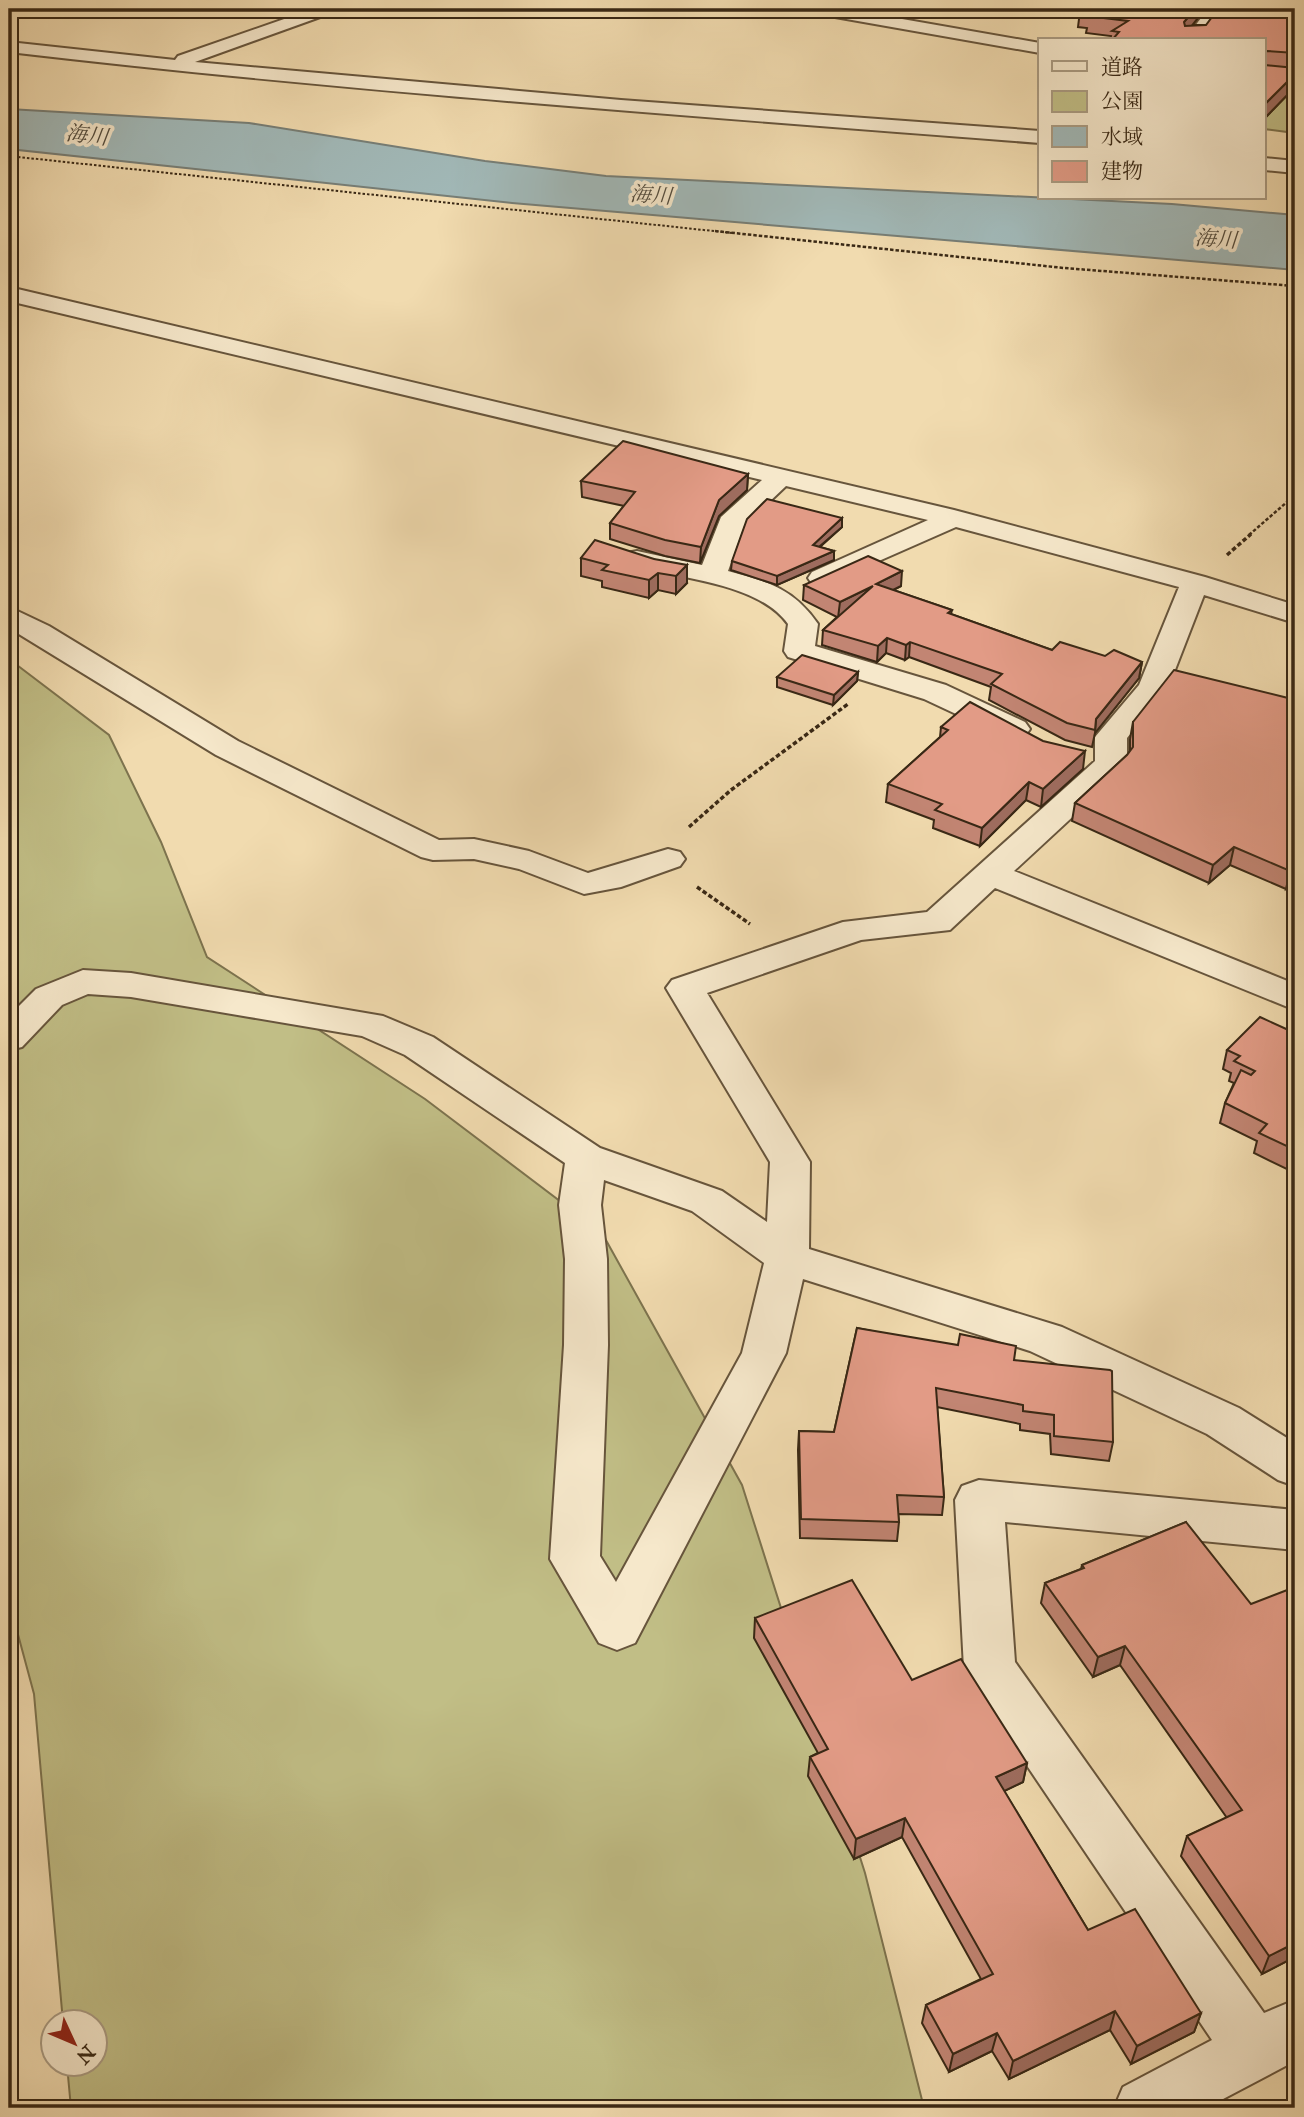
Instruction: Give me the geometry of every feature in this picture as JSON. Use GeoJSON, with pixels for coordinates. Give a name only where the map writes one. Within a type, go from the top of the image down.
{"type":"FeatureCollection","features":[{"type":"Feature","properties":{"kind":"street"},"geometry":{"type":"LineString","coordinates":[[172,65],[328,9]]}},
{"type":"Feature","properties":{"kind":"street"},"geometry":{"type":"LineString","coordinates":[[818,9],[1038,48]]}},
{"type":"Feature","properties":{"kind":"street"},"geometry":{"type":"LineString","coordinates":[[1194,38],[1216,9]]}},
{"type":"Feature","properties":{"kind":"street"},"geometry":{"type":"LineString","coordinates":[[9,47],[172,65],[621,105],[1038,137]]}},
{"type":"Feature","properties":{"kind":"street"},"geometry":{"type":"LineString","coordinates":[[744,124],[1038,146]]}},
{"type":"Feature","properties":{"kind":"street"},"geometry":{"type":"LineString","coordinates":[[1266,164],[1295,167]]}},
{"type":"Feature","properties":{"kind":"street"},"geometry":{"type":"LineString","coordinates":[[9,294],[954,518],[1195,583],[1295,614]]}},
{"type":"Feature","properties":{"kind":"street"},"geometry":{"type":"LineString","coordinates":[[712,576],[731,523],[781,477]]}},
{"type":"Feature","properties":{"kind":"street"},"geometry":{"type":"LineString","coordinates":[[776,598],[954,518]]}},
{"type":"Feature","properties":{"kind":"street"},"geometry":{"type":"LineString","coordinates":[[610,550],[658,566],[712,576],[776,598],[788,605],[803,624],[799,651],[935,691],[984,712],[1042,743]]}},
{"type":"Feature","properties":{"kind":"street"},"geometry":{"type":"LineString","coordinates":[[586,1158],[580,1205],[586,1259],[586,1345],[575,1559],[617,1628],[764,1353],[787,1258],[790,1163],[685,988],[856,930],[937,922],[992,874],[1094,760],[1153,688],[1195,583]]}},
{"type":"Feature","properties":{"kind":"street"},"geometry":{"type":"LineString","coordinates":[[9,616],[40,632],[228,748],[433,850],[474,849],[529,861],[584,884],[609,880],[668,859]]}},
{"type":"Feature","properties":{"kind":"street"},"geometry":{"type":"LineString","coordinates":[[992,874],[1295,998]]}},
{"type":"Feature","properties":{"kind":"street"},"geometry":{"type":"LineString","coordinates":[[9,1038],[49,998],[83,982],[131,985],[370,1025],[419,1046],[586,1158],[707,1201],[787,1258],[1046,1339],[1223,1421],[1295,1467]]}},
{"type":"Feature","properties":{"kind":"street"},"geometry":{"type":"LineString","coordinates":[[1144,2108],[1275,2040],[990,1668],[979,1500],[1295,1530]]}},
{"type":"Feature","properties":{"kind":"path"},"geometry":{"type":"LineString","coordinates":[[9,156],[1064,268],[1295,286]]}},
{"type":"Feature","properties":{"kind":"path"},"geometry":{"type":"LineString","coordinates":[[1195,583],[1295,495]]}},
{"type":"Feature","properties":{"kind":"path"},"geometry":{"type":"LineString","coordinates":[[791,952],[700,889],[668,859],[680,835],[731,790],[885,677]]}},
{"type":"Feature","properties":{"kind":"green space"},"geometry":{"type":"Polygon","coordinates":[[[1266,82],[1295,85],[1295,133],[1266,129],[1266,82]]]}},
{"type":"Feature","properties":{"kind":"green space"},"geometry":{"type":"Polygon","coordinates":[[[9,659],[109,735],[161,842],[207,957],[425,1099],[602,1233],[742,1485],[865,1873],[924,2108],[71,2108],[68,2078],[108,2078],[108,2008],[62,2008],[34,1694],[9,1601],[9,659]]]}},
{"type":"Feature","properties":{"kind":"water","name":"海川"},"geometry":{"type":"Polygon","coordinates":[[[9,109],[249,123],[485,161],[606,176],[1038,197],[1038,200],[1172,204],[1295,215],[1295,270],[512,203],[9,149],[9,109]]]}},
{"type":"Feature","properties":{"kind":"building"},"geometry":{"type":"Polygon","coordinates":[[[1195,9],[1184,22],[1185,26],[1206,25],[1218,9],[1295,9],[1295,53],[1266,52],[1266,38],[1114,38],[1119,32],[1112,31],[1128,21],[1088,16],[1093,13],[1080,11],[1195,9]]]}},
{"type":"Feature","properties":{"kind":"building"},"geometry":{"type":"Polygon","coordinates":[[[1266,65],[1295,68],[1295,74],[1266,103],[1266,65]]]}},
{"type":"Feature","properties":{"kind":"building"},"geometry":{"type":"Polygon","coordinates":[[[623,441],[748,474],[719,500],[701,547],[665,540],[610,523],[635,492],[581,481],[623,441]]]}},
{"type":"Feature","properties":{"kind":"building"},"geometry":{"type":"Polygon","coordinates":[[[767,499],[842,518],[813,545],[834,551],[777,576],[732,561],[747,519],[767,499]]]}},
{"type":"Feature","properties":{"kind":"building"},"geometry":{"type":"Polygon","coordinates":[[[595,540],[654,559],[687,565],[676,576],[658,573],[649,580],[602,570],[608,565],[581,558],[595,540]]]}},
{"type":"Feature","properties":{"kind":"building"},"geometry":{"type":"Polygon","coordinates":[[[868,556],[902,571],[876,584],[952,610],[948,613],[1052,650],[1060,642],[1105,656],[1114,650],[1142,662],[1096,719],[1095,730],[1067,723],[991,684],[1002,674],[910,642],[906,645],[887,638],[878,646],[823,630],[873,586],[840,602],[804,585],[868,556]]]}},
{"type":"Feature","properties":{"kind":"building"},"geometry":{"type":"Polygon","coordinates":[[[802,655],[858,672],[834,695],[777,677],[802,655]]]}},
{"type":"Feature","properties":{"kind":"building"},"geometry":{"type":"Polygon","coordinates":[[[1174,670],[1292,699],[1291,701],[1295,702],[1295,868],[1290,871],[1234,847],[1213,865],[1075,803],[1133,747],[1133,722],[1174,670]]]}},
{"type":"Feature","properties":{"kind":"building"},"geometry":{"type":"Polygon","coordinates":[[[970,702],[1043,741],[1085,751],[1043,789],[1029,782],[982,828],[935,810],[942,804],[888,784],[948,730],[941,727],[970,702]]]}},
{"type":"Feature","properties":{"kind":"building"},"geometry":{"type":"Polygon","coordinates":[[[1260,1017],[1295,1033],[1295,1150],[1259,1133],[1267,1124],[1225,1103],[1241,1070],[1251,1075],[1255,1071],[1234,1061],[1240,1056],[1227,1050],[1260,1017]]]}},
{"type":"Feature","properties":{"kind":"building"},"geometry":{"type":"Polygon","coordinates":[[[857,1328],[958,1345],[960,1334],[1016,1346],[1014,1360],[1110,1370],[1113,1442],[1054,1436],[1054,1415],[1023,1411],[1023,1405],[936,1388],[944,1497],[897,1495],[899,1522],[801,1519],[799,1431],[834,1432],[857,1328]]]}},
{"type":"Feature","properties":{"kind":"building"},"geometry":{"type":"Polygon","coordinates":[[[1186,1522],[1251,1604],[1295,1587],[1295,1943],[1269,1956],[1187,1836],[1242,1810],[1125,1646],[1098,1657],[1045,1583],[1186,1522]]]}},
{"type":"Feature","properties":{"kind":"building"},"geometry":{"type":"Polygon","coordinates":[[[852,1580],[912,1680],[961,1659],[1027,1763],[996,1777],[1088,1930],[1135,1909],[1201,2013],[1137,2046],[1115,2011],[1013,2061],[997,2033],[953,2054],[926,2005],[993,1974],[905,1818],[856,1839],[810,1757],[828,1749],[755,1618],[852,1580]]]}}]}
